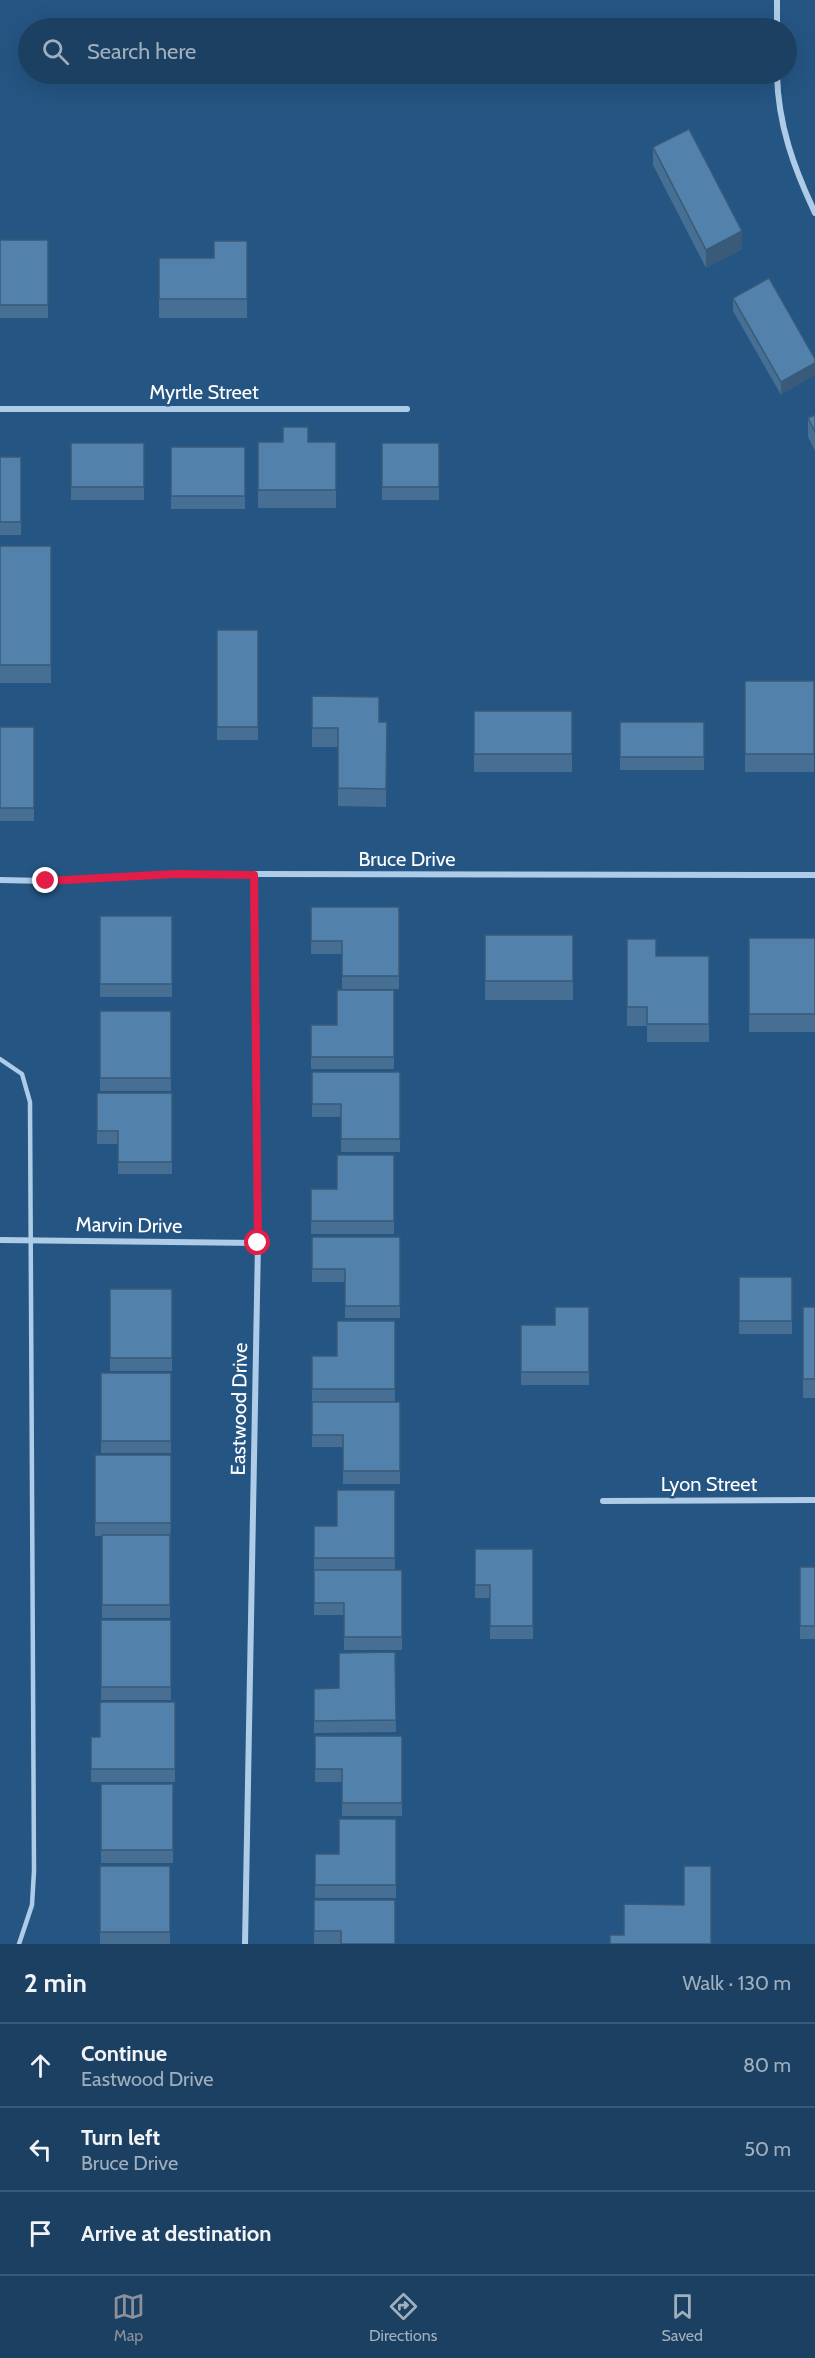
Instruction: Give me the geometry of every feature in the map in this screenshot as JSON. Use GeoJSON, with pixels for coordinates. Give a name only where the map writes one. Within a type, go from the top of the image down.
{"type":"FeatureCollection","features":[{"type":"Feature","properties":{"kind":"street"},"geometry":{"type":"LineString","coordinates":[[777,0],[777,18]]}},
{"type":"Feature","properties":{"kind":"street"},"geometry":{"type":"LineString","coordinates":[[778,84],[784,137],[794,169],[815,213]]}},
{"type":"Feature","properties":{"kind":"street","name":"Myrtle Street"},"geometry":{"type":"LineString","coordinates":[[0,409],[407,409]]}},
{"type":"Feature","properties":{"kind":"street","name":"Bruce Drive"},"geometry":{"type":"LineString","coordinates":[[0,880],[46,881],[175,874],[815,875]]}},
{"type":"Feature","properties":{"kind":"street","name":"Eastwood Drive"},"geometry":{"type":"LineString","coordinates":[[245,1944],[258,1243],[254,875]]}},
{"type":"Feature","properties":{"kind":"street","name":"Marvin Drive"},"geometry":{"type":"LineString","coordinates":[[0,1240],[258,1243]]}},
{"type":"Feature","properties":{"kind":"street","name":"Lyon Street"},"geometry":{"type":"LineString","coordinates":[[603,1501],[815,1500]]}},
{"type":"Feature","properties":{"kind":"lane"},"geometry":{"type":"LineString","coordinates":[[0,1059],[5,1060],[21,1074],[30,1102],[34,1871],[32,1905],[19,1944]]}},
{"type":"Feature","properties":{"kind":"building"},"geometry":{"type":"Polygon","coordinates":[[[689,129],[742,231],[706,250],[653,147],[689,129]]]}},
{"type":"Feature","properties":{"kind":"building"},"geometry":{"type":"Polygon","coordinates":[[[0,240],[48,240],[48,305],[0,305],[0,240]]]}},
{"type":"Feature","properties":{"kind":"building"},"geometry":{"type":"Polygon","coordinates":[[[214,241],[247,241],[247,299],[159,299],[159,258],[214,258],[214,241]]]}},
{"type":"Feature","properties":{"kind":"building"},"geometry":{"type":"Polygon","coordinates":[[[769,278],[815,359],[815,363],[781,382],[733,298],[769,278]]]}},
{"type":"Feature","properties":{"kind":"building"},"geometry":{"type":"Polygon","coordinates":[[[815,415],[815,432],[808,418],[815,415]]]}},
{"type":"Feature","properties":{"kind":"building"},"geometry":{"type":"Polygon","coordinates":[[[283,427],[308,427],[308,442],[336,442],[336,490],[258,490],[258,442],[283,442],[283,427]]]}},
{"type":"Feature","properties":{"kind":"building"},"geometry":{"type":"Polygon","coordinates":[[[71,443],[144,443],[144,487],[71,487],[71,443]]]}},
{"type":"Feature","properties":{"kind":"building"},"geometry":{"type":"Polygon","coordinates":[[[382,443],[439,443],[439,487],[382,487],[382,443]]]}},
{"type":"Feature","properties":{"kind":"building"},"geometry":{"type":"Polygon","coordinates":[[[171,447],[245,447],[245,496],[171,496],[171,447]]]}},
{"type":"Feature","properties":{"kind":"building"},"geometry":{"type":"Polygon","coordinates":[[[0,457],[21,457],[21,522],[0,522],[0,457]]]}},
{"type":"Feature","properties":{"kind":"building"},"geometry":{"type":"Polygon","coordinates":[[[0,546],[51,546],[51,665],[0,665],[0,546]]]}},
{"type":"Feature","properties":{"kind":"building"},"geometry":{"type":"Polygon","coordinates":[[[217,630],[258,630],[258,727],[217,727],[217,630]]]}},
{"type":"Feature","properties":{"kind":"building"},"geometry":{"type":"Polygon","coordinates":[[[745,681],[814,681],[814,754],[745,754],[745,681]]]}},
{"type":"Feature","properties":{"kind":"building"},"geometry":{"type":"Polygon","coordinates":[[[312,696],[379,697],[379,722],[387,722],[386,789],[338,788],[338,728],[312,728],[312,696]]]}},
{"type":"Feature","properties":{"kind":"building"},"geometry":{"type":"Polygon","coordinates":[[[474,711],[572,711],[572,754],[474,754],[474,711]]]}},
{"type":"Feature","properties":{"kind":"building"},"geometry":{"type":"Polygon","coordinates":[[[620,722],[704,722],[704,757],[620,757],[620,722]]]}},
{"type":"Feature","properties":{"kind":"building"},"geometry":{"type":"Polygon","coordinates":[[[0,727],[34,727],[34,808],[0,808],[0,727]]]}},
{"type":"Feature","properties":{"kind":"building"},"geometry":{"type":"Polygon","coordinates":[[[311,907],[399,907],[399,976],[342,976],[342,941],[311,941],[311,907]]]}},
{"type":"Feature","properties":{"kind":"building"},"geometry":{"type":"Polygon","coordinates":[[[100,916],[172,916],[172,984],[100,984],[100,916]]]}},
{"type":"Feature","properties":{"kind":"building"},"geometry":{"type":"Polygon","coordinates":[[[485,935],[573,935],[573,981],[485,981],[485,935]]]}},
{"type":"Feature","properties":{"kind":"building"},"geometry":{"type":"Polygon","coordinates":[[[749,938],[815,938],[815,1014],[749,1014],[749,938]]]}},
{"type":"Feature","properties":{"kind":"building"},"geometry":{"type":"Polygon","coordinates":[[[627,939],[656,939],[656,956],[709,956],[709,1024],[647,1024],[647,1007],[627,1007],[627,939]]]}},
{"type":"Feature","properties":{"kind":"building"},"geometry":{"type":"Polygon","coordinates":[[[337,990],[394,990],[394,1057],[311,1057],[311,1025],[337,1025],[337,990]]]}},
{"type":"Feature","properties":{"kind":"building"},"geometry":{"type":"Polygon","coordinates":[[[100,1011],[171,1011],[171,1078],[100,1078],[100,1011]]]}},
{"type":"Feature","properties":{"kind":"building"},"geometry":{"type":"Polygon","coordinates":[[[312,1072],[400,1072],[400,1139],[341,1139],[341,1104],[312,1104],[312,1072]]]}},
{"type":"Feature","properties":{"kind":"building"},"geometry":{"type":"Polygon","coordinates":[[[97,1093],[172,1093],[172,1162],[118,1162],[118,1131],[97,1131],[97,1093]]]}},
{"type":"Feature","properties":{"kind":"building"},"geometry":{"type":"Polygon","coordinates":[[[337,1155],[394,1155],[394,1221],[311,1221],[311,1189],[337,1189],[337,1155]]]}},
{"type":"Feature","properties":{"kind":"building"},"geometry":{"type":"Polygon","coordinates":[[[312,1237],[400,1237],[400,1306],[345,1306],[345,1269],[312,1269],[312,1237]]]}},
{"type":"Feature","properties":{"kind":"building"},"geometry":{"type":"Polygon","coordinates":[[[739,1277],[792,1277],[792,1321],[739,1321],[739,1277]]]}},
{"type":"Feature","properties":{"kind":"building"},"geometry":{"type":"Polygon","coordinates":[[[110,1289],[172,1289],[172,1358],[110,1358],[110,1289]]]}},
{"type":"Feature","properties":{"kind":"building"},"geometry":{"type":"Polygon","coordinates":[[[555,1307],[589,1307],[589,1372],[521,1372],[521,1325],[555,1325],[555,1307]]]}},
{"type":"Feature","properties":{"kind":"building"},"geometry":{"type":"Polygon","coordinates":[[[803,1307],[815,1307],[815,1379],[803,1379],[803,1307]]]}},
{"type":"Feature","properties":{"kind":"building"},"geometry":{"type":"Polygon","coordinates":[[[337,1321],[395,1321],[395,1389],[312,1389],[312,1356],[337,1356],[337,1321]]]}},
{"type":"Feature","properties":{"kind":"building"},"geometry":{"type":"Polygon","coordinates":[[[101,1373],[171,1373],[171,1441],[101,1441],[101,1373]]]}},
{"type":"Feature","properties":{"kind":"building"},"geometry":{"type":"Polygon","coordinates":[[[312,1402],[400,1402],[400,1471],[343,1471],[343,1435],[312,1435],[312,1402]]]}},
{"type":"Feature","properties":{"kind":"building"},"geometry":{"type":"Polygon","coordinates":[[[95,1455],[171,1455],[171,1523],[95,1523],[95,1455]]]}},
{"type":"Feature","properties":{"kind":"building"},"geometry":{"type":"Polygon","coordinates":[[[337,1490],[395,1490],[395,1558],[314,1558],[314,1526],[337,1526],[337,1490]]]}},
{"type":"Feature","properties":{"kind":"building"},"geometry":{"type":"Polygon","coordinates":[[[102,1535],[170,1535],[170,1605],[102,1605],[102,1535]]]}},
{"type":"Feature","properties":{"kind":"building"},"geometry":{"type":"Polygon","coordinates":[[[475,1549],[533,1549],[533,1626],[490,1626],[490,1585],[475,1585],[475,1549]]]}},
{"type":"Feature","properties":{"kind":"building"},"geometry":{"type":"Polygon","coordinates":[[[800,1567],[815,1567],[815,1626],[800,1626],[800,1567]]]}},
{"type":"Feature","properties":{"kind":"building"},"geometry":{"type":"Polygon","coordinates":[[[314,1570],[402,1570],[402,1637],[344,1637],[344,1603],[314,1603],[314,1570]]]}},
{"type":"Feature","properties":{"kind":"building"},"geometry":{"type":"Polygon","coordinates":[[[101,1620],[171,1620],[171,1687],[101,1687],[101,1620]]]}},
{"type":"Feature","properties":{"kind":"building"},"geometry":{"type":"Polygon","coordinates":[[[395,1652],[396,1720],[314,1721],[314,1689],[339,1688],[339,1653],[395,1652]]]}},
{"type":"Feature","properties":{"kind":"building"},"geometry":{"type":"Polygon","coordinates":[[[100,1702],[175,1702],[175,1769],[91,1769],[91,1737],[100,1737],[100,1702]]]}},
{"type":"Feature","properties":{"kind":"building"},"geometry":{"type":"Polygon","coordinates":[[[315,1736],[402,1736],[402,1803],[342,1803],[342,1769],[315,1769],[315,1736]]]}},
{"type":"Feature","properties":{"kind":"building"},"geometry":{"type":"Polygon","coordinates":[[[101,1784],[173,1784],[173,1850],[101,1850],[101,1784]]]}},
{"type":"Feature","properties":{"kind":"building"},"geometry":{"type":"Polygon","coordinates":[[[339,1819],[396,1819],[396,1885],[315,1885],[315,1854],[339,1854],[339,1819]]]}},
{"type":"Feature","properties":{"kind":"building"},"geometry":{"type":"Polygon","coordinates":[[[100,1866],[170,1866],[170,1932],[100,1932],[100,1866]]]}},
{"type":"Feature","properties":{"kind":"building"},"geometry":{"type":"Polygon","coordinates":[[[684,1866],[711,1866],[711,1944],[610,1944],[610,1935],[624,1935],[624,1904],[684,1905],[684,1866]]]}},
{"type":"Feature","properties":{"kind":"building"},"geometry":{"type":"Polygon","coordinates":[[[314,1900],[395,1900],[395,1944],[341,1944],[341,1931],[314,1931],[314,1900]]]}},
{"type":"Feature","properties":{"kind":"route"},"geometry":{"type":"LineString","coordinates":[[46,881],[175,874],[254,875],[258,1243]]}}]}
